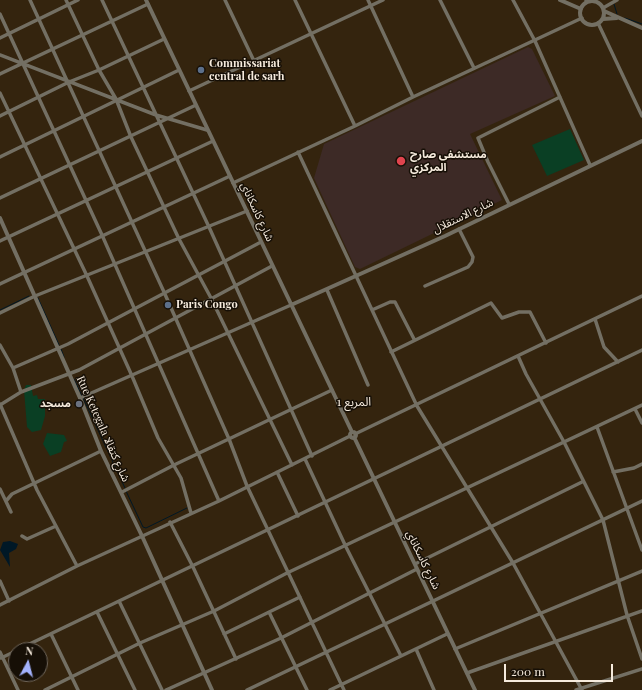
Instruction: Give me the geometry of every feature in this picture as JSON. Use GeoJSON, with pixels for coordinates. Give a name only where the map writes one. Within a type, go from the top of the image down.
{"type":"FeatureCollection","features":[{"type":"Feature","properties":{"kind":"street"},"geometry":{"type":"LineString","coordinates":[[30,0],[54,49],[83,117],[190,349],[267,530],[344,690]]}},
{"type":"Feature","properties":{"kind":"street"},"geometry":{"type":"LineString","coordinates":[[66,0],[99,70],[116,99],[131,137],[179,239],[211,298],[292,465]]}},
{"type":"Feature","properties":{"kind":"street"},"geometry":{"type":"LineString","coordinates":[[0,38],[78,0]]}},
{"type":"Feature","properties":{"kind":"street"},"geometry":{"type":"LineString","coordinates":[[102,0],[209,227],[234,287],[312,456]]}},
{"type":"Feature","properties":{"kind":"street"},"geometry":{"type":"LineString","coordinates":[[225,0],[254,61]]}},
{"type":"Feature","properties":{"kind":"street"},"geometry":{"type":"LineString","coordinates":[[296,0],[355,126]]}},
{"type":"Feature","properties":{"kind":"street"},"geometry":{"type":"LineString","coordinates":[[368,0],[412,97]]}},
{"type":"Feature","properties":{"kind":"street"},"geometry":{"type":"LineString","coordinates":[[189,91],[383,0]]}},
{"type":"Feature","properties":{"kind":"street"},"geometry":{"type":"LineString","coordinates":[[440,0],[474,68]]}},
{"type":"Feature","properties":{"kind":"street"},"geometry":{"type":"LineString","coordinates":[[513,0],[535,41],[590,165]]}},
{"type":"Feature","properties":{"kind":"street"},"geometry":{"type":"LineString","coordinates":[[560,0],[581,9]]}},
{"type":"Feature","properties":{"kind":"street"},"geometry":{"type":"LineString","coordinates":[[603,19],[604,10],[617,0]]}},
{"type":"Feature","properties":{"kind":"street"},"geometry":{"type":"LineString","coordinates":[[617,18],[603,19],[598,23],[591,24],[582,18],[581,9],[586,1],[598,2],[604,10],[617,18],[642,28]]}},
{"type":"Feature","properties":{"kind":"street"},"geometry":{"type":"LineString","coordinates":[[0,74],[112,21],[147,2]]}},
{"type":"Feature","properties":{"kind":"street","name":"شارع كاسكاناي"},"geometry":{"type":"LineString","coordinates":[[147,2],[475,690]]}},
{"type":"Feature","properties":{"kind":"street"},"geometry":{"type":"LineString","coordinates":[[0,14],[102,236],[219,501]]}},
{"type":"Feature","properties":{"kind":"street"},"geometry":{"type":"LineString","coordinates":[[233,183],[355,126],[412,97],[582,18]]}},
{"type":"Feature","properties":{"kind":"street"},"geometry":{"type":"LineString","coordinates":[[598,23],[642,116]]}},
{"type":"Feature","properties":{"kind":"street"},"geometry":{"type":"LineString","coordinates":[[0,116],[69,82],[99,70],[164,39]]}},
{"type":"Feature","properties":{"kind":"street"},"geometry":{"type":"LineString","coordinates":[[0,55],[156,115],[207,130]]}},
{"type":"Feature","properties":{"kind":"street"},"geometry":{"type":"LineString","coordinates":[[0,157],[99,110],[116,99],[179,70]]}},
{"type":"Feature","properties":{"kind":"street"},"geometry":{"type":"LineString","coordinates":[[0,93],[87,276],[158,438],[174,465],[184,488],[191,513]]}},
{"type":"Feature","properties":{"kind":"street"},"geometry":{"type":"LineString","coordinates":[[509,204],[478,138],[560,97]]}},
{"type":"Feature","properties":{"kind":"street"},"geometry":{"type":"LineString","coordinates":[[0,198],[40,178],[69,167],[196,105]]}},
{"type":"Feature","properties":{"kind":"street"},"geometry":{"type":"LineString","coordinates":[[0,241],[213,141]]}},
{"type":"Feature","properties":{"kind":"street","name":"شارع الاستقلال"},"geometry":{"type":"LineString","coordinates":[[291,305],[356,277],[459,229],[642,141]]}},
{"type":"Feature","properties":{"kind":"street"},"geometry":{"type":"LineString","coordinates":[[298,152],[417,406],[513,563],[581,689]]}},
{"type":"Feature","properties":{"kind":"street"},"geometry":{"type":"LineString","coordinates":[[0,284],[230,176]]}},
{"type":"Feature","properties":{"kind":"street"},"geometry":{"type":"LineString","coordinates":[[0,313],[35,296],[146,253],[247,211]]}},
{"type":"Feature","properties":{"kind":"street","name":"Rue Ketegala شارع كتقالا"},"geometry":{"type":"LineString","coordinates":[[0,218],[80,398],[101,451],[122,492],[212,690]]}},
{"type":"Feature","properties":{"kind":"street"},"geometry":{"type":"LineString","coordinates":[[426,286],[468,267],[472,262],[473,257],[459,229]]}},
{"type":"Feature","properties":{"kind":"street"},"geometry":{"type":"LineString","coordinates":[[13,368],[57,349],[261,242]]}},
{"type":"Feature","properties":{"kind":"street"},"geometry":{"type":"LineString","coordinates":[[77,566],[34,483],[0,405],[21,392],[69,374],[272,266]]}},
{"type":"Feature","properties":{"kind":"street"},"geometry":{"type":"LineString","coordinates":[[327,290],[368,385]]}},
{"type":"Feature","properties":{"kind":"street"},"geometry":{"type":"LineString","coordinates":[[0,605],[77,566],[170,522],[219,501],[247,486],[417,406],[642,296]]}},
{"type":"Feature","properties":{"kind":"street"},"geometry":{"type":"LineString","coordinates":[[372,310],[390,302],[395,302],[414,339]]}},
{"type":"Feature","properties":{"kind":"street"},"geometry":{"type":"LineString","coordinates":[[391,352],[414,339],[491,303],[502,318],[519,312],[530,312],[546,343]]}},
{"type":"Feature","properties":{"kind":"street"},"geometry":{"type":"LineString","coordinates":[[80,398],[291,305]]}},
{"type":"Feature","properties":{"kind":"street"},"geometry":{"type":"LineString","coordinates":[[595,319],[604,347],[618,362]]}},
{"type":"Feature","properties":{"kind":"street"},"geometry":{"type":"LineString","coordinates":[[0,345],[13,368],[21,392]]}},
{"type":"Feature","properties":{"kind":"street"},"geometry":{"type":"LineString","coordinates":[[34,642],[193,567],[298,516],[325,501],[375,479],[642,350]]}},
{"type":"Feature","properties":{"kind":"street"},"geometry":{"type":"LineString","coordinates":[[518,356],[540,400],[564,442],[582,482],[603,520],[627,616],[642,659]]}},
{"type":"Feature","properties":{"kind":"street"},"geometry":{"type":"LineString","coordinates":[[122,492],[174,465],[332,390]]}},
{"type":"Feature","properties":{"kind":"street"},"geometry":{"type":"LineString","coordinates":[[45,690],[140,643],[214,611],[287,573],[346,547],[395,522],[642,405]]}},
{"type":"Feature","properties":{"kind":"street"},"geometry":{"type":"LineString","coordinates":[[635,409],[642,423]]}},
{"type":"Feature","properties":{"kind":"street"},"geometry":{"type":"LineString","coordinates":[[597,427],[642,550]]}},
{"type":"Feature","properties":{"kind":"street"},"geometry":{"type":"LineString","coordinates":[[0,500],[5,500],[12,494],[101,451]]}},
{"type":"Feature","properties":{"kind":"street"},"geometry":{"type":"LineString","coordinates":[[305,459],[346,547],[401,656]]}},
{"type":"Feature","properties":{"kind":"street"},"geometry":{"type":"LineString","coordinates":[[613,472],[642,464]]}},
{"type":"Feature","properties":{"kind":"street"},"geometry":{"type":"LineString","coordinates":[[277,472],[298,516]]}},
{"type":"Feature","properties":{"kind":"street"},"geometry":{"type":"LineString","coordinates":[[415,564],[582,482]]}},
{"type":"Feature","properties":{"kind":"street"},"geometry":{"type":"LineString","coordinates":[[0,489],[10,512]]}},
{"type":"Feature","properties":{"kind":"street"},"geometry":{"type":"LineString","coordinates":[[247,690],[642,501]]}},
{"type":"Feature","properties":{"kind":"street"},"geometry":{"type":"LineString","coordinates":[[170,522],[236,659]]}},
{"type":"Feature","properties":{"kind":"street"},"geometry":{"type":"LineString","coordinates":[[22,536],[27,539],[56,526]]}},
{"type":"Feature","properties":{"kind":"street"},"geometry":{"type":"LineString","coordinates":[[166,690],[282,638],[417,569]]}},
{"type":"Feature","properties":{"kind":"street"},"geometry":{"type":"LineString","coordinates":[[455,649],[642,571]]}},
{"type":"Feature","properties":{"kind":"street"},"geometry":{"type":"LineString","coordinates":[[0,581],[9,601]]}},
{"type":"Feature","properties":{"kind":"street"},"geometry":{"type":"LineString","coordinates":[[224,634],[300,597]]}},
{"type":"Feature","properties":{"kind":"street"},"geometry":{"type":"LineString","coordinates":[[119,601],[162,690]]}},
{"type":"Feature","properties":{"kind":"street"},"geometry":{"type":"LineString","coordinates":[[467,673],[642,610]]}},
{"type":"Feature","properties":{"kind":"street"},"geometry":{"type":"LineString","coordinates":[[97,612],[135,690]]}},
{"type":"Feature","properties":{"kind":"street"},"geometry":{"type":"LineString","coordinates":[[269,612],[307,690]]}},
{"type":"Feature","properties":{"kind":"street"},"geometry":{"type":"LineString","coordinates":[[51,634],[78,690]]}},
{"type":"Feature","properties":{"kind":"street"},"geometry":{"type":"LineString","coordinates":[[330,690],[447,634]]}},
{"type":"Feature","properties":{"kind":"street"},"geometry":{"type":"LineString","coordinates":[[416,649],[434,690]]}},
{"type":"Feature","properties":{"kind":"street"},"geometry":{"type":"LineString","coordinates":[[0,652],[1,657],[18,690]]}},
{"type":"Feature","properties":{"kind":"street"},"geometry":{"type":"LineString","coordinates":[[576,690],[642,670]]}},
{"type":"Feature","properties":{"kind":"shaded area","name":"مستشفى صارح المركزي"},"geometry":{"type":"Polygon","coordinates":[[[528,47],[532,49],[555,96],[470,134],[502,200],[360,269],[355,267],[314,178],[324,144],[528,47]]]}},
{"type":"Feature","properties":{"kind":"green space"},"geometry":{"type":"Polygon","coordinates":[[[570,129],[584,160],[547,176],[532,145],[570,129]]]}},
{"type":"Feature","properties":{"kind":"green space"},"geometry":{"type":"Polygon","coordinates":[[[26,385],[31,385],[33,396],[37,395],[38,399],[45,399],[45,416],[41,430],[32,432],[27,427],[24,390],[26,385]]]}},
{"type":"Feature","properties":{"kind":"green space"},"geometry":{"type":"Polygon","coordinates":[[[47,433],[64,435],[67,441],[64,442],[61,452],[50,456],[43,444],[47,433]]]}},
{"type":"Feature","properties":{"kind":"water"},"geometry":{"type":"Polygon","coordinates":[[[10,541],[18,544],[16,549],[9,553],[10,567],[0,550],[3,542],[10,541]]]}},
{"type":"Feature","properties":{"kind":"waterway"},"geometry":{"type":"LineString","coordinates":[[614,4],[617,14]]}},
{"type":"Feature","properties":{"kind":"waterway"},"geometry":{"type":"LineString","coordinates":[[625,18],[642,24]]}},
{"type":"Feature","properties":{"kind":"waterway"},"geometry":{"type":"LineString","coordinates":[[0,310],[29,296]]}},
{"type":"Feature","properties":{"kind":"waterway"},"geometry":{"type":"LineString","coordinates":[[38,298],[59,345]]}},
{"type":"Feature","properties":{"kind":"waterway"},"geometry":{"type":"LineString","coordinates":[[61,349],[64,357]]}},
{"type":"Feature","properties":{"kind":"waterway"},"geometry":{"type":"LineString","coordinates":[[74,379],[82,396]]}},
{"type":"Feature","properties":{"kind":"waterway"},"geometry":{"type":"LineString","coordinates":[[83,398],[125,488]]}},
{"type":"Feature","properties":{"kind":"waterway"},"geometry":{"type":"LineString","coordinates":[[126,491],[143,527],[146,528],[187,508]]}},
{"type":"Feature","properties":{"kind":"place","name":"Commissariat central de sarh"},"geometry":{"type":"Point","coordinates":[201,70]}},
{"type":"Feature","properties":{"kind":"place","name":"مستشفى صارح المركزي"},"geometry":{"type":"Point","coordinates":[401,161]}},
{"type":"Feature","properties":{"kind":"place","name":"Paris Congo"},"geometry":{"type":"Point","coordinates":[168,305]}},
{"type":"Feature","properties":{"kind":"place","name":"مسجد"},"geometry":{"type":"Point","coordinates":[79,404]}},
{"type":"Feature","properties":{"kind":"district","name":"المربع 1"},"geometry":{"type":"Point","coordinates":[354,402]}}]}
